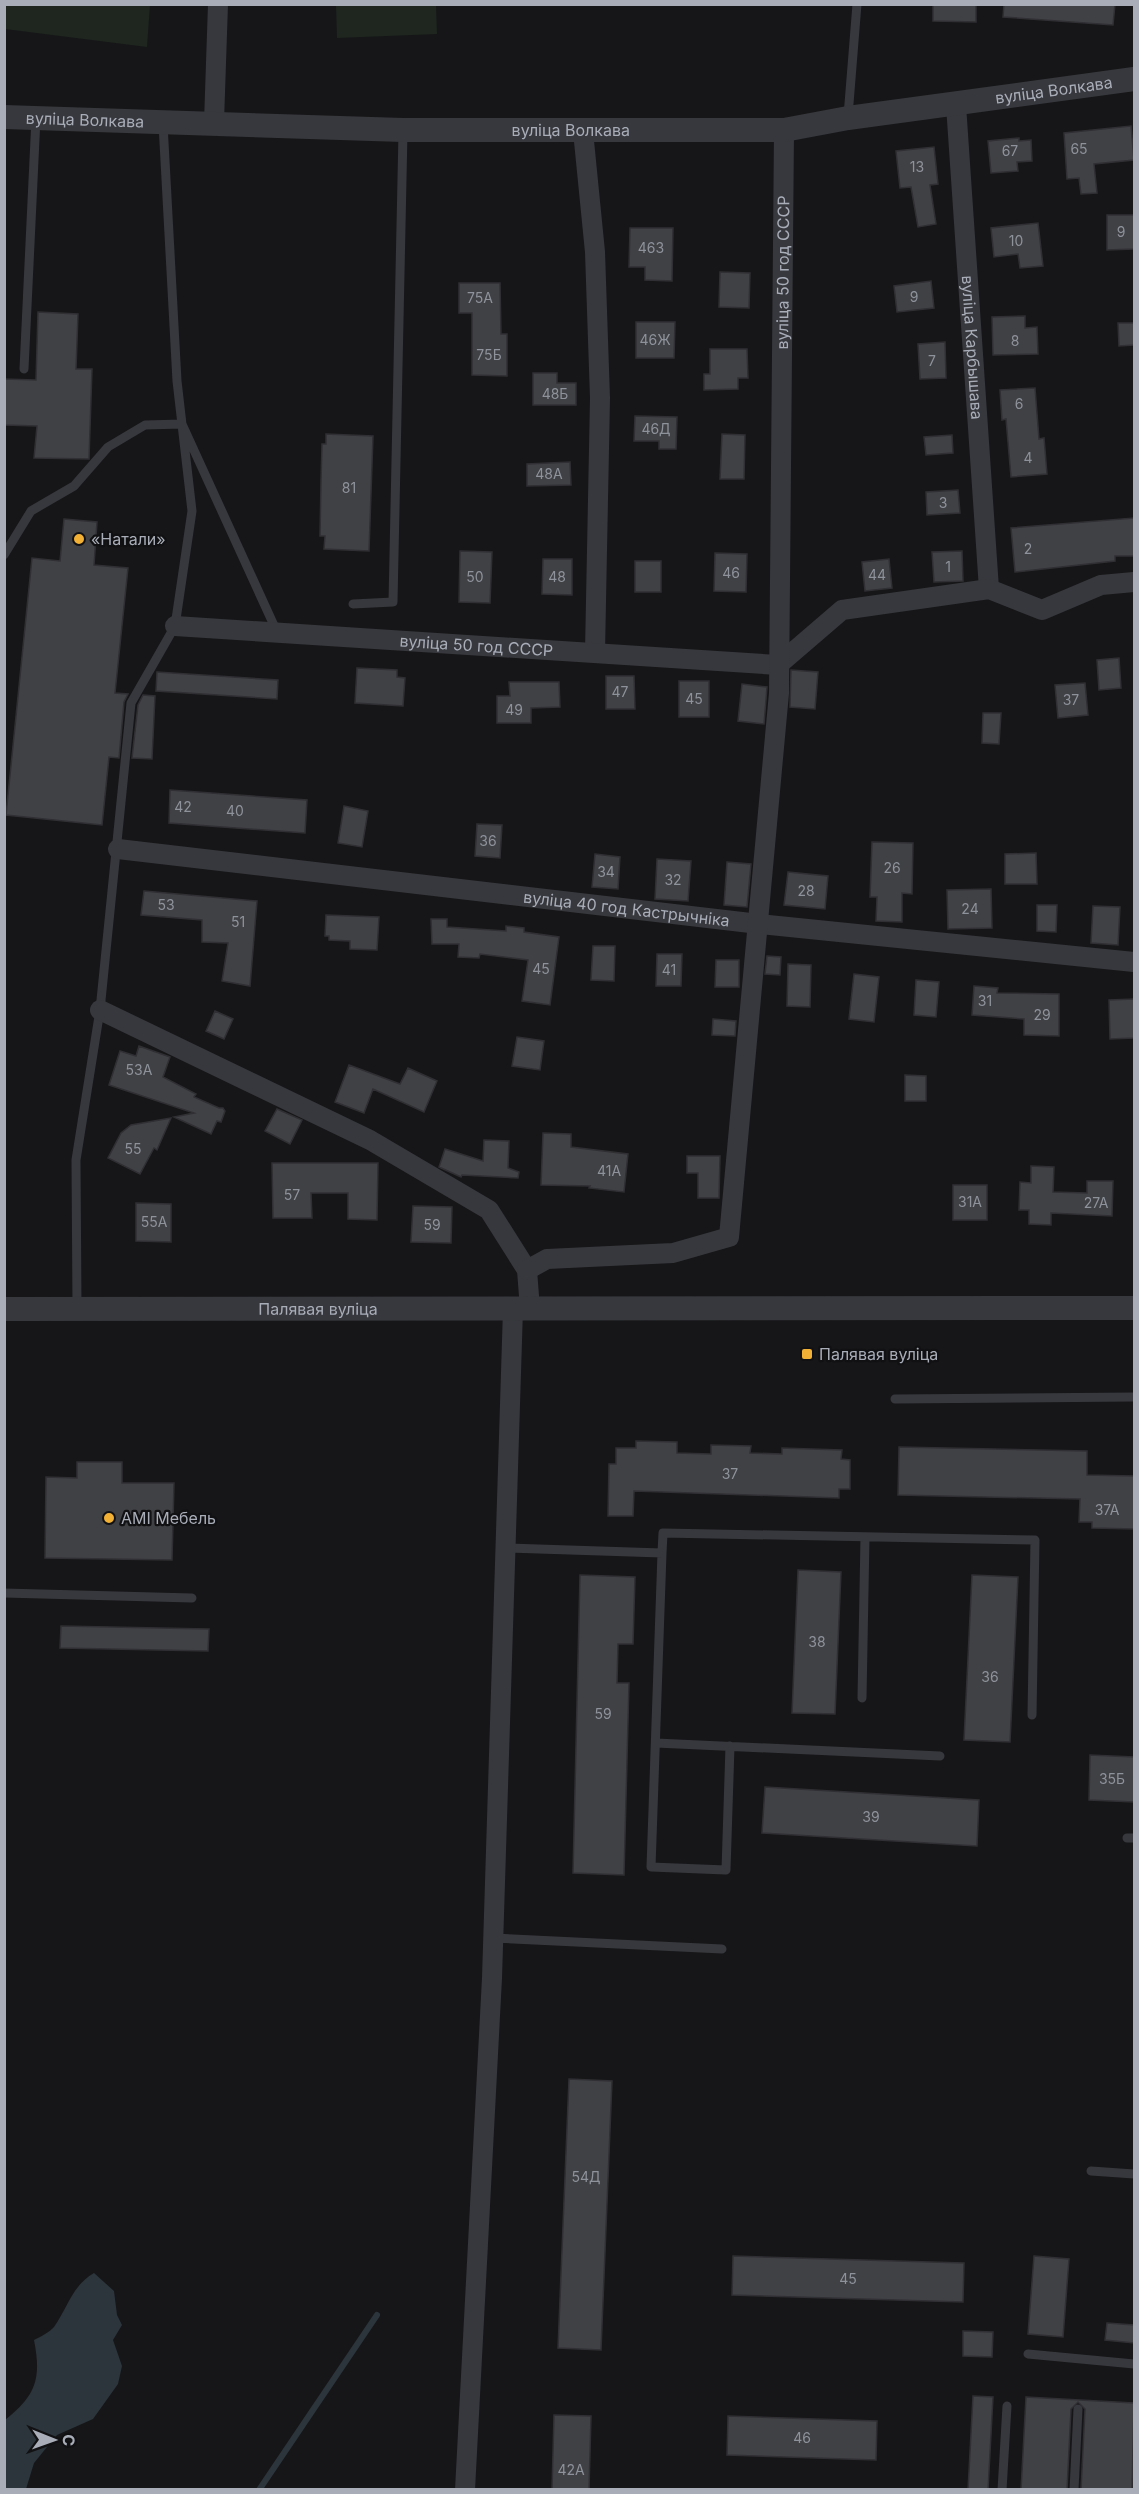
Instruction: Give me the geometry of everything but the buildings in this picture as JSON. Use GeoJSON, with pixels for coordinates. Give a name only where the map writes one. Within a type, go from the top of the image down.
{"type":"FeatureCollection","features":[{"type":"Feature","properties":{"kind":"street"},"geometry":{"type":"LineString","coordinates":[[214,122],[218,4]]}},
{"type":"Feature","properties":{"kind":"street","name":"вуліца Волкава"},"geometry":{"type":"LineString","coordinates":[[4,117],[214,122],[403,130],[784,130],[848,118],[1134,79]]}},
{"type":"Feature","properties":{"kind":"street","name":"вуліца Карбышава"},"geometry":{"type":"LineString","coordinates":[[956,105],[989,589]]}},
{"type":"Feature","properties":{"kind":"street","name":"вуліца 50 год СССР"},"geometry":{"type":"LineString","coordinates":[[175,626],[778,665],[784,130]]}},
{"type":"Feature","properties":{"kind":"street"},"geometry":{"type":"LineString","coordinates":[[583,131],[595,252],[600,398],[596,652]]}},
{"type":"Feature","properties":{"kind":"street"},"geometry":{"type":"LineString","coordinates":[[527,1270],[547,1259],[673,1253],[729,1237],[779,693],[778,665],[842,610],[989,589],[1042,610],[1101,585],[1134,582]]}},
{"type":"Feature","properties":{"kind":"street","name":"вуліца 40 год Кастрычніка"},"geometry":{"type":"LineString","coordinates":[[118,849],[759,924],[1134,962]]}},
{"type":"Feature","properties":{"kind":"street"},"geometry":{"type":"LineString","coordinates":[[100,1010],[370,1140],[489,1210],[527,1270],[522,1309],[506,1548],[494,1938],[465,2490]]}},
{"type":"Feature","properties":{"kind":"street","name":"Палявая вуліца"},"geometry":{"type":"LineString","coordinates":[[4,1309],[1134,1308]]}},
{"type":"Feature","properties":{"kind":"lane"},"geometry":{"type":"LineString","coordinates":[[848,118],[857,4]]}},
{"type":"Feature","properties":{"kind":"lane"},"geometry":{"type":"LineString","coordinates":[[24,369],[36,118]]}},
{"type":"Feature","properties":{"kind":"lane"},"geometry":{"type":"LineString","coordinates":[[77,1310],[76,1160],[100,1010],[131,704],[175,626],[192,511],[177,381],[163,122]]}},
{"type":"Feature","properties":{"kind":"lane"},"geometry":{"type":"LineString","coordinates":[[353,604],[393,602],[403,130]]}},
{"type":"Feature","properties":{"kind":"lane"},"geometry":{"type":"LineString","coordinates":[[6,551],[31,511],[74,486],[108,447],[145,425],[182,424]]}},
{"type":"Feature","properties":{"kind":"lane"},"geometry":{"type":"LineString","coordinates":[[182,424],[277,632]]}},
{"type":"Feature","properties":{"kind":"lane"},"geometry":{"type":"LineString","coordinates":[[895,1399],[1134,1397]]}},
{"type":"Feature","properties":{"kind":"lane"},"geometry":{"type":"LineString","coordinates":[[730,1746],[726,1870],[651,1867],[663,1533],[1035,1540],[1032,1715]]}},
{"type":"Feature","properties":{"kind":"lane"},"geometry":{"type":"LineString","coordinates":[[862,1698],[866,1537]]}},
{"type":"Feature","properties":{"kind":"lane"},"geometry":{"type":"LineString","coordinates":[[506,1548],[662,1553]]}},
{"type":"Feature","properties":{"kind":"lane"},"geometry":{"type":"LineString","coordinates":[[4,1593],[192,1598]]}},
{"type":"Feature","properties":{"kind":"lane"},"geometry":{"type":"LineString","coordinates":[[656,1743],[940,1756]]}},
{"type":"Feature","properties":{"kind":"lane"},"geometry":{"type":"LineString","coordinates":[[494,1938],[722,1948]]}},
{"type":"Feature","properties":{"kind":"lane"},"geometry":{"type":"LineString","coordinates":[[1091,2171],[1134,2174]]}},
{"type":"Feature","properties":{"kind":"lane"},"geometry":{"type":"LineString","coordinates":[[1028,2354],[1134,2364]]}},
{"type":"Feature","properties":{"kind":"lane"},"geometry":{"type":"LineString","coordinates":[[1002,2490],[1007,2406]]}},
{"type":"Feature","properties":{"kind":"lane"},"geometry":{"type":"LineString","coordinates":[[1074,2490],[1078,2409]]}},
{"type":"Feature","properties":{"kind":"shaded area"},"geometry":{"type":"Polygon","coordinates":[[[5,4],[150,5],[147,47],[5,29],[5,4]]]}},
{"type":"Feature","properties":{"kind":"shaded area"},"geometry":{"type":"Polygon","coordinates":[[[336,5],[436,5],[437,34],[337,38],[336,5]]]}},
{"type":"Feature","properties":{"kind":"shaded area"},"geometry":{"type":"Polygon","coordinates":[[[94,2273],[114,2291],[117,2315],[122,2325],[113,2340],[122,2366],[118,2384],[93,2419],[57,2435],[34,2463],[26,2489],[5,2489],[5,2420],[23,2403],[34,2386],[37,2366],[34,2340],[54,2327],[80,2284],[94,2273]]]}},
{"type":"Feature","properties":{"kind":"waterway"},"geometry":{"type":"LineString","coordinates":[[259,2490],[377,2315]]}},
{"type":"Feature","properties":{"kind":"place","name":"«Натали»"},"geometry":{"type":"Point","coordinates":[79,539]}},
{"type":"Feature","properties":{"kind":"place","name":"Палявая вуліца"},"geometry":{"type":"Point","coordinates":[807,1354]}},
{"type":"Feature","properties":{"kind":"place","name":"AMI Мебель"},"geometry":{"type":"Point","coordinates":[109,1518]}}]}
